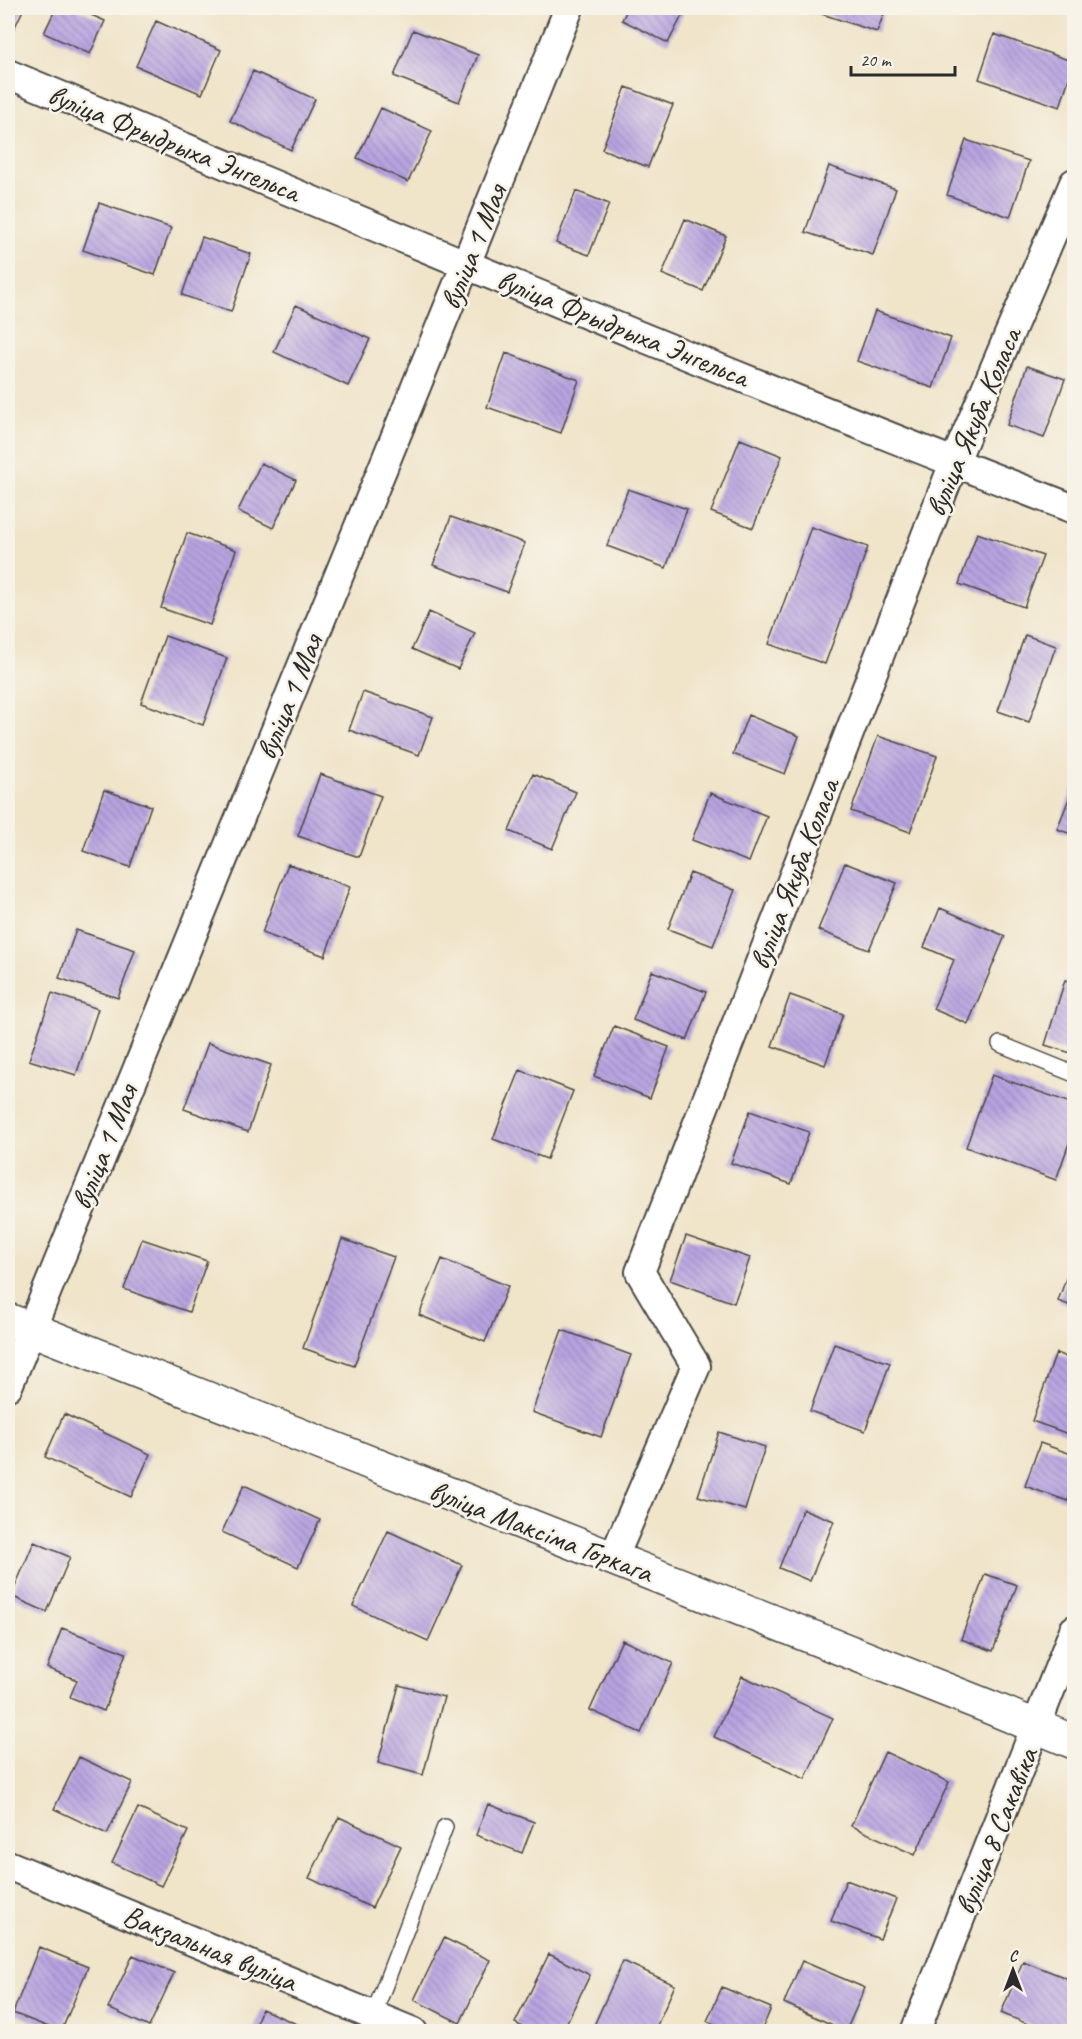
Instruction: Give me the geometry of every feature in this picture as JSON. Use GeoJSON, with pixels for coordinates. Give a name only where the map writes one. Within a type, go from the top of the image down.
{"type":"FeatureCollection","features":[{"type":"Feature","properties":{"kind":"street","name":"вуліца 1 Мая"},"geometry":{"type":"LineString","coordinates":[[8,1386],[19,1325],[466,264],[568,8]]}},
{"type":"Feature","properties":{"kind":"street","name":"вуліца Фрыдрыха Энгельса"},"geometry":{"type":"LineString","coordinates":[[8,74],[466,264],[954,463],[1074,509]]}},
{"type":"Feature","properties":{"kind":"street","name":"вуліца Якуба Коласа"},"geometry":{"type":"LineString","coordinates":[[613,1559],[696,1365],[640,1272],[954,463],[1074,183]]}},
{"type":"Feature","properties":{"kind":"street","name":"вуліца Максіма Горкага"},"geometry":{"type":"LineString","coordinates":[[19,1325],[1074,1742]]}},
{"type":"Feature","properties":{"kind":"street","name":"вуліца 8 Сакавіка"},"geometry":{"type":"LineString","coordinates":[[915,2031],[1074,1630]]}},
{"type":"Feature","properties":{"kind":"street","name":"Вакзальная вуліца"},"geometry":{"type":"LineString","coordinates":[[8,1865],[371,2023],[413,2031]]}},
{"type":"Feature","properties":{"kind":"lane"},"geometry":{"type":"LineString","coordinates":[[1000,1044],[1074,1074]]}},
{"type":"Feature","properties":{"kind":"lane"},"geometry":{"type":"LineString","coordinates":[[371,2023],[446,1827]]}},
{"type":"Feature","properties":{"kind":"building"},"geometry":{"type":"Polygon","coordinates":[[[8,8],[24,8],[11,35],[8,33],[8,8]]]}},
{"type":"Feature","properties":{"kind":"building"},"geometry":{"type":"Polygon","coordinates":[[[56,8],[75,8],[105,21],[90,54],[44,33],[56,8]]]}},
{"type":"Feature","properties":{"kind":"building"},"geometry":{"type":"Polygon","coordinates":[[[628,8],[686,8],[668,43],[622,20],[628,8]]]}},
{"type":"Feature","properties":{"kind":"building"},"geometry":{"type":"Polygon","coordinates":[[[821,8],[886,8],[877,32],[819,13],[821,8]]]}},
{"type":"Feature","properties":{"kind":"building"},"geometry":{"type":"Polygon","coordinates":[[[156,21],[221,50],[202,94],[136,66],[156,21]]]}},
{"type":"Feature","properties":{"kind":"building"},"geometry":{"type":"Polygon","coordinates":[[[413,30],[478,55],[459,102],[394,76],[413,30]]]}},
{"type":"Feature","properties":{"kind":"building"},"geometry":{"type":"Polygon","coordinates":[[[994,34],[1074,62],[1060,107],[979,79],[994,34]]]}},
{"type":"Feature","properties":{"kind":"building"},"geometry":{"type":"Polygon","coordinates":[[[253,71],[315,99],[291,150],[230,121],[253,71]]]}},
{"type":"Feature","properties":{"kind":"building"},"geometry":{"type":"Polygon","coordinates":[[[626,87],[673,105],[648,167],[602,149],[626,87]]]}},
{"type":"Feature","properties":{"kind":"building"},"geometry":{"type":"Polygon","coordinates":[[[381,108],[432,131],[408,182],[357,158],[381,108]]]}},
{"type":"Feature","properties":{"kind":"building"},"geometry":{"type":"Polygon","coordinates":[[[966,140],[1029,161],[1010,217],[947,195],[966,140]]]}},
{"type":"Feature","properties":{"kind":"building"},"geometry":{"type":"Polygon","coordinates":[[[829,166],[896,189],[873,255],[805,232],[829,166]]]}},
{"type":"Feature","properties":{"kind":"building"},"geometry":{"type":"Polygon","coordinates":[[[576,191],[609,204],[589,255],[556,243],[576,191]]]}},
{"type":"Feature","properties":{"kind":"building"},"geometry":{"type":"Polygon","coordinates":[[[99,203],[171,228],[155,275],[83,250],[99,203]]]}},
{"type":"Feature","properties":{"kind":"building"},"geometry":{"type":"Polygon","coordinates":[[[685,219],[726,236],[703,291],[662,274],[685,219]]]}},
{"type":"Feature","properties":{"kind":"building"},"geometry":{"type":"Polygon","coordinates":[[[202,237],[251,254],[231,312],[182,295],[202,237]]]}},
{"type":"Feature","properties":{"kind":"building"},"geometry":{"type":"Polygon","coordinates":[[[296,305],[370,339],[348,386],[274,352],[296,305]]]}},
{"type":"Feature","properties":{"kind":"building"},"geometry":{"type":"Polygon","coordinates":[[[875,311],[951,338],[933,388],[857,361],[875,311]]]}},
{"type":"Feature","properties":{"kind":"building"},"geometry":{"type":"Polygon","coordinates":[[[506,353],[579,380],[561,433],[487,407],[506,353]]]}},
{"type":"Feature","properties":{"kind":"building"},"geometry":{"type":"Polygon","coordinates":[[[1027,366],[1065,379],[1044,438],[1007,425],[1027,366]]]}},
{"type":"Feature","properties":{"kind":"building"},"geometry":{"type":"Polygon","coordinates":[[[740,439],[782,456],[753,528],[711,512],[740,439]]]}},
{"type":"Feature","properties":{"kind":"building"},"geometry":{"type":"Polygon","coordinates":[[[261,463],[296,480],[273,528],[238,511],[261,463]]]}},
{"type":"Feature","properties":{"kind":"building"},"geometry":{"type":"Polygon","coordinates":[[[628,489],[687,509],[666,568],[607,546],[628,489]]]}},
{"type":"Feature","properties":{"kind":"building"},"geometry":{"type":"Polygon","coordinates":[[[451,517],[525,543],[507,592],[433,565],[451,517]]]}},
{"type":"Feature","properties":{"kind":"building"},"geometry":{"type":"Polygon","coordinates":[[[811,527],[868,547],[825,664],[769,644],[811,527]]]}},
{"type":"Feature","properties":{"kind":"building"},"geometry":{"type":"Polygon","coordinates":[[[187,533],[236,550],[210,625],[161,608],[187,533]]]}},
{"type":"Feature","properties":{"kind":"building"},"geometry":{"type":"Polygon","coordinates":[[[977,533],[1043,556],[1024,607],[959,584],[977,533]]]}},
{"type":"Feature","properties":{"kind":"building"},"geometry":{"type":"Polygon","coordinates":[[[429,612],[475,633],[458,669],[412,649],[429,612]]]}},
{"type":"Feature","properties":{"kind":"building"},"geometry":{"type":"Polygon","coordinates":[[[1025,635],[1056,646],[1029,722],[998,711],[1025,635]]]}},
{"type":"Feature","properties":{"kind":"building"},"geometry":{"type":"Polygon","coordinates":[[[165,636],[227,658],[203,725],[141,703],[165,636]]]}},
{"type":"Feature","properties":{"kind":"building"},"geometry":{"type":"Polygon","coordinates":[[[363,692],[433,717],[419,755],[349,730],[363,692]]]}},
{"type":"Feature","properties":{"kind":"building"},"geometry":{"type":"Polygon","coordinates":[[[748,715],[799,736],[785,774],[733,754],[748,715]]]}},
{"type":"Feature","properties":{"kind":"building"},"geometry":{"type":"Polygon","coordinates":[[[878,736],[937,756],[910,832],[851,811],[878,736]]]}},
{"type":"Feature","properties":{"kind":"building"},"geometry":{"type":"Polygon","coordinates":[[[320,774],[381,796],[359,857],[298,836],[320,774]]]}},
{"type":"Feature","properties":{"kind":"building"},"geometry":{"type":"Polygon","coordinates":[[[533,774],[576,792],[552,849],[509,831],[533,774]]]}},
{"type":"Feature","properties":{"kind":"building"},"geometry":{"type":"Polygon","coordinates":[[[1074,786],[1074,835],[1057,829],[1074,786]]]}},
{"type":"Feature","properties":{"kind":"building"},"geometry":{"type":"Polygon","coordinates":[[[104,790],[151,806],[130,867],[83,851],[104,790]]]}},
{"type":"Feature","properties":{"kind":"building"},"geometry":{"type":"Polygon","coordinates":[[[710,793],[767,816],[749,862],[692,840],[710,793]]]}},
{"type":"Feature","properties":{"kind":"building"},"geometry":{"type":"Polygon","coordinates":[[[845,863],[897,883],[869,950],[818,930],[845,863]]]}},
{"type":"Feature","properties":{"kind":"building"},"geometry":{"type":"Polygon","coordinates":[[[288,864],[350,887],[325,956],[262,933],[288,864]]]}},
{"type":"Feature","properties":{"kind":"building"},"geometry":{"type":"Polygon","coordinates":[[[690,873],[735,890],[713,946],[668,929],[690,873]]]}},
{"type":"Feature","properties":{"kind":"building"},"geometry":{"type":"Polygon","coordinates":[[[940,908],[1005,936],[968,1024],[933,1009],[954,960],[924,947],[940,908]]]}},
{"type":"Feature","properties":{"kind":"building"},"geometry":{"type":"Polygon","coordinates":[[[76,930],[135,950],[118,998],[59,978],[76,930]]]}},
{"type":"Feature","properties":{"kind":"building"},"geometry":{"type":"Polygon","coordinates":[[[652,971],[706,992],[687,1040],[633,1020],[652,971]]]}},
{"type":"Feature","properties":{"kind":"building"},"geometry":{"type":"Polygon","coordinates":[[[1065,980],[1074,983],[1074,1054],[1045,1045],[1065,980]]]}},
{"type":"Feature","properties":{"kind":"building"},"geometry":{"type":"Polygon","coordinates":[[[52,993],[98,1009],[76,1075],[29,1060],[52,993]]]}},
{"type":"Feature","properties":{"kind":"building"},"geometry":{"type":"Polygon","coordinates":[[[790,995],[843,1014],[825,1065],[772,1046],[790,995]]]}},
{"type":"Feature","properties":{"kind":"building"},"geometry":{"type":"Polygon","coordinates":[[[614,1026],[669,1047],[650,1098],[594,1076],[614,1026]]]}},
{"type":"Feature","properties":{"kind":"building"},"geometry":{"type":"Polygon","coordinates":[[[208,1043],[271,1065],[248,1132],[184,1109],[208,1043]]]}},
{"type":"Feature","properties":{"kind":"building"},"geometry":{"type":"Polygon","coordinates":[[[520,1070],[573,1091],[547,1159],[493,1139],[520,1070]]]}},
{"type":"Feature","properties":{"kind":"building"},"geometry":{"type":"Polygon","coordinates":[[[992,1075],[1074,1104],[1074,1129],[1056,1180],[966,1147],[992,1075]]]}},
{"type":"Feature","properties":{"kind":"building"},"geometry":{"type":"Polygon","coordinates":[[[750,1111],[809,1132],[791,1184],[731,1163],[750,1111]]]}},
{"type":"Feature","properties":{"kind":"building"},"geometry":{"type":"Polygon","coordinates":[[[686,1236],[750,1258],[734,1303],[670,1280],[686,1236]]]}},
{"type":"Feature","properties":{"kind":"building"},"geometry":{"type":"Polygon","coordinates":[[[142,1239],[207,1261],[189,1312],[124,1289],[142,1239]]]}},
{"type":"Feature","properties":{"kind":"building"},"geometry":{"type":"Polygon","coordinates":[[[342,1239],[394,1257],[354,1366],[303,1348],[342,1239]]]}},
{"type":"Feature","properties":{"kind":"building"},"geometry":{"type":"Polygon","coordinates":[[[1074,1256],[1074,1307],[1058,1301],[1074,1256]]]}},
{"type":"Feature","properties":{"kind":"building"},"geometry":{"type":"Polygon","coordinates":[[[442,1259],[508,1286],[485,1342],[419,1315],[442,1259]]]}},
{"type":"Feature","properties":{"kind":"building"},"geometry":{"type":"Polygon","coordinates":[[[562,1330],[631,1355],[601,1437],[532,1412],[562,1330]]]}},
{"type":"Feature","properties":{"kind":"building"},"geometry":{"type":"Polygon","coordinates":[[[834,1344],[890,1363],[865,1431],[810,1411],[834,1344]]]}},
{"type":"Feature","properties":{"kind":"building"},"geometry":{"type":"Polygon","coordinates":[[[1056,1353],[1074,1360],[1074,1436],[1032,1421],[1056,1353]]]}},
{"type":"Feature","properties":{"kind":"building"},"geometry":{"type":"Polygon","coordinates":[[[64,1414],[150,1454],[131,1497],[45,1457],[64,1414]]]}},
{"type":"Feature","properties":{"kind":"building"},"geometry":{"type":"Polygon","coordinates":[[[719,1432],[765,1447],[745,1510],[698,1496],[719,1432]]]}},
{"type":"Feature","properties":{"kind":"building"},"geometry":{"type":"Polygon","coordinates":[[[1040,1443],[1074,1455],[1074,1481],[1068,1501],[1025,1486],[1040,1443]]]}},
{"type":"Feature","properties":{"kind":"building"},"geometry":{"type":"Polygon","coordinates":[[[244,1485],[320,1520],[298,1567],[222,1532],[244,1485]]]}},
{"type":"Feature","properties":{"kind":"building"},"geometry":{"type":"Polygon","coordinates":[[[803,1509],[834,1521],[810,1581],[779,1568],[803,1509]]]}},
{"type":"Feature","properties":{"kind":"building"},"geometry":{"type":"Polygon","coordinates":[[[388,1531],[462,1565],[428,1641],[353,1606],[388,1531]]]}},
{"type":"Feature","properties":{"kind":"building"},"geometry":{"type":"Polygon","coordinates":[[[34,1542],[70,1557],[47,1612],[11,1596],[34,1542]]]}},
{"type":"Feature","properties":{"kind":"building"},"geometry":{"type":"Polygon","coordinates":[[[985,1574],[1017,1585],[993,1651],[961,1639],[985,1574]]]}},
{"type":"Feature","properties":{"kind":"building"},"geometry":{"type":"Polygon","coordinates":[[[62,1628],[126,1653],[104,1711],[70,1697],[77,1680],[47,1668],[62,1628]]]}},
{"type":"Feature","properties":{"kind":"building"},"geometry":{"type":"Polygon","coordinates":[[[622,1640],[673,1663],[641,1733],[590,1710],[622,1640]]]}},
{"type":"Feature","properties":{"kind":"building"},"geometry":{"type":"Polygon","coordinates":[[[742,1676],[833,1718],[805,1779],[714,1737],[742,1676]]]}},
{"type":"Feature","properties":{"kind":"building"},"geometry":{"type":"Polygon","coordinates":[[[399,1685],[444,1697],[423,1775],[378,1763],[399,1685]]]}},
{"type":"Feature","properties":{"kind":"building"},"geometry":{"type":"Polygon","coordinates":[[[885,1752],[949,1782],[915,1855],[851,1826],[885,1752]]]}},
{"type":"Feature","properties":{"kind":"building"},"geometry":{"type":"Polygon","coordinates":[[[79,1757],[132,1782],[107,1834],[54,1809],[79,1757]]]}},
{"type":"Feature","properties":{"kind":"building"},"geometry":{"type":"Polygon","coordinates":[[[488,1804],[534,1822],[522,1853],[476,1835],[488,1804]]]}},
{"type":"Feature","properties":{"kind":"building"},"geometry":{"type":"Polygon","coordinates":[[[138,1808],[188,1831],[161,1886],[112,1863],[138,1808]]]}},
{"type":"Feature","properties":{"kind":"building"},"geometry":{"type":"Polygon","coordinates":[[[339,1817],[401,1846],[372,1908],[309,1878],[339,1817]]]}},
{"type":"Feature","properties":{"kind":"building"},"geometry":{"type":"Polygon","coordinates":[[[846,1880],[896,1899],[880,1939],[831,1921],[846,1880]]]}},
{"type":"Feature","properties":{"kind":"building"},"geometry":{"type":"Polygon","coordinates":[[[444,1938],[490,1960],[460,2023],[414,2000],[444,1938]]]}},
{"type":"Feature","properties":{"kind":"building"},"geometry":{"type":"Polygon","coordinates":[[[39,1947],[88,1967],[61,2032],[13,2013],[39,1947]]]}},
{"type":"Feature","properties":{"kind":"building"},"geometry":{"type":"Polygon","coordinates":[[[549,1954],[590,1975],[562,2032],[532,2032],[515,2023],[549,1954]]]}},
{"type":"Feature","properties":{"kind":"building"},"geometry":{"type":"Polygon","coordinates":[[[133,1955],[174,1973],[149,2027],[108,2008],[133,1955]]]}},
{"type":"Feature","properties":{"kind":"building"},"geometry":{"type":"Polygon","coordinates":[[[623,1961],[675,1985],[654,2032],[591,2032],[623,1961]]]}},
{"type":"Feature","properties":{"kind":"building"},"geometry":{"type":"Polygon","coordinates":[[[802,1961],[865,1988],[846,2031],[784,2003],[802,1961]]]}},
{"type":"Feature","properties":{"kind":"building"},"geometry":{"type":"Polygon","coordinates":[[[1023,1961],[1074,1981],[1074,2032],[1047,2032],[1001,2013],[1023,1961]]]}},
{"type":"Feature","properties":{"kind":"building"},"geometry":{"type":"Polygon","coordinates":[[[722,1987],[771,2008],[761,2032],[732,2032],[707,2021],[722,1987]]]}},
{"type":"Feature","properties":{"kind":"building"},"geometry":{"type":"Polygon","coordinates":[[[262,2009],[315,2032],[252,2032],[262,2009]]]}}]}
